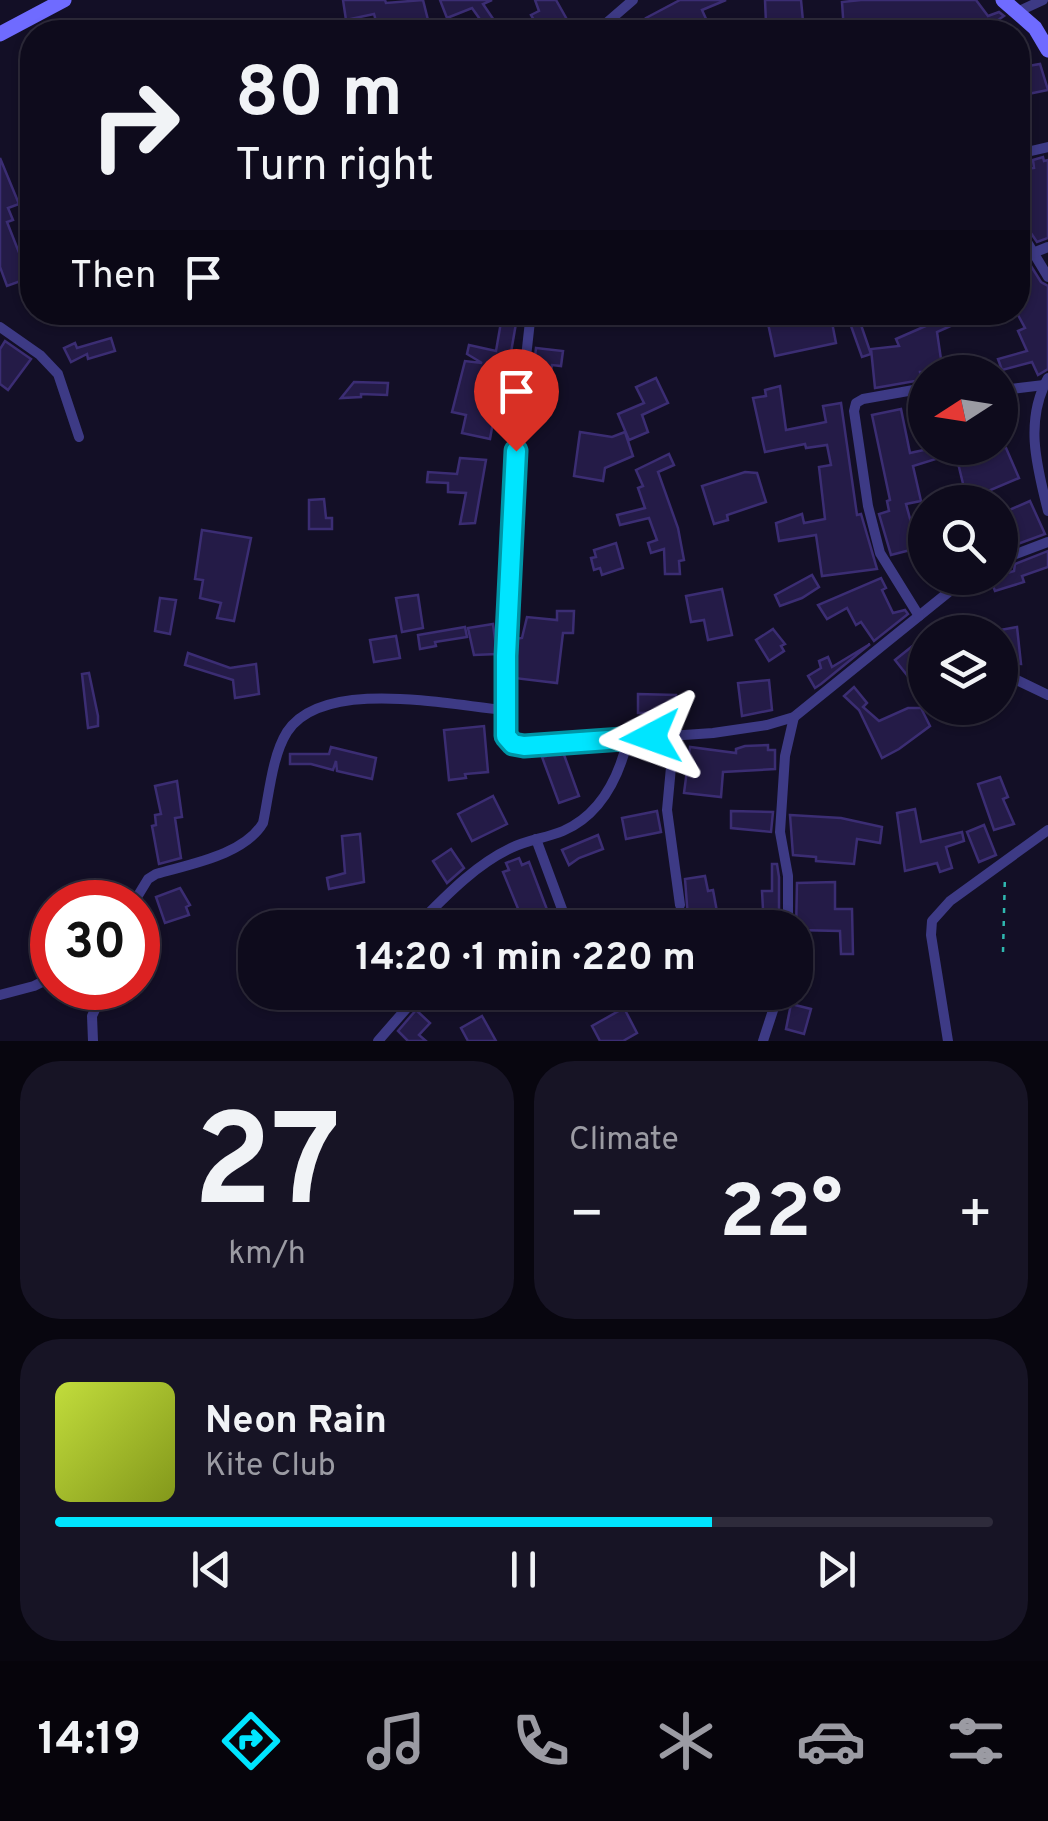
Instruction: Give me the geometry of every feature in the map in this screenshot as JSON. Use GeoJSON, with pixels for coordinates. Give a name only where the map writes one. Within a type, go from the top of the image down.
{"type":"FeatureCollection","features":[{"type":"Feature","properties":{"kind":"street"},"geometry":{"type":"LineString","coordinates":[[26,20],[64,0]]}},
{"type":"Feature","properties":{"kind":"street"},"geometry":{"type":"LineString","coordinates":[[610,20],[633,0]]}},
{"type":"Feature","properties":{"kind":"street"},"geometry":{"type":"LineString","coordinates":[[1003,0],[1026,20]]}},
{"type":"Feature","properties":{"kind":"street"},"geometry":{"type":"LineString","coordinates":[[1016,12],[1043,0]]}},
{"type":"Feature","properties":{"kind":"street"},"geometry":{"type":"LineString","coordinates":[[1030,24],[1048,50]]}},
{"type":"Feature","properties":{"kind":"street"},"geometry":{"type":"LineString","coordinates":[[1033,253],[1048,247]]}},
{"type":"Feature","properties":{"kind":"street"},"geometry":{"type":"LineString","coordinates":[[1030,248],[1048,278]]}},
{"type":"Feature","properties":{"kind":"street"},"geometry":{"type":"LineString","coordinates":[[530,325],[512,484],[504,710],[506,736],[513,744],[674,735],[767,725],[794,717],[908,624]]}},
{"type":"Feature","properties":{"kind":"street"},"geometry":{"type":"LineString","coordinates":[[0,327],[40,355],[58,374],[79,437]]}},
{"type":"Feature","properties":{"kind":"street"},"geometry":{"type":"LineString","coordinates":[[1018,388],[1046,382],[1034,438],[1048,511]]}},
{"type":"Feature","properties":{"kind":"street"},"geometry":{"type":"LineString","coordinates":[[908,391],[863,399],[856,403],[854,411],[868,506],[880,553],[917,615]]}},
{"type":"Feature","properties":{"kind":"street"},"geometry":{"type":"LineString","coordinates":[[1018,553],[1048,542]]}},
{"type":"Feature","properties":{"kind":"street"},"geometry":{"type":"LineString","coordinates":[[919,615],[945,595]]}},
{"type":"Feature","properties":{"kind":"street"},"geometry":{"type":"LineString","coordinates":[[1018,681],[1048,695]]}},
{"type":"Feature","properties":{"kind":"street"},"geometry":{"type":"LineString","coordinates":[[147,880],[241,845],[258,833],[282,741],[306,711],[351,700],[392,698],[504,710]]}},
{"type":"Feature","properties":{"kind":"street"},"geometry":{"type":"LineString","coordinates":[[788,910],[788,876],[780,832],[786,756],[794,717]]}},
{"type":"Feature","properties":{"kind":"street"},"geometry":{"type":"LineString","coordinates":[[674,735],[666,810],[680,905]]}},
{"type":"Feature","properties":{"kind":"street"},"geometry":{"type":"LineString","coordinates":[[434,910],[480,868],[509,849],[564,830],[594,812],[623,760],[628,739]]}},
{"type":"Feature","properties":{"kind":"street"},"geometry":{"type":"LineString","coordinates":[[948,1041],[932,921],[950,900],[1048,830]]}},
{"type":"Feature","properties":{"kind":"street"},"geometry":{"type":"LineString","coordinates":[[536,840],[562,910]]}},
{"type":"Feature","properties":{"kind":"street"},"geometry":{"type":"LineString","coordinates":[[0,994],[30,987]]}},
{"type":"Feature","properties":{"kind":"street"},"geometry":{"type":"LineString","coordinates":[[93,1041],[95,1010]]}},
{"type":"Feature","properties":{"kind":"street"},"geometry":{"type":"LineString","coordinates":[[378,1041],[405,1010]]}},
{"type":"Feature","properties":{"kind":"street"},"geometry":{"type":"LineString","coordinates":[[764,1041],[773,1010]]}},
{"type":"Feature","properties":{"kind":"path"},"geometry":{"type":"LineString","coordinates":[[1002,952],[1005,862]]}},
{"type":"Feature","properties":{"kind":"building"},"geometry":{"type":"Polygon","coordinates":[[[343,0],[423,0],[428,20],[376,20],[374,14],[346,20],[343,0]]]}},
{"type":"Feature","properties":{"kind":"building"},"geometry":{"type":"Polygon","coordinates":[[[440,0],[492,0],[483,4],[494,20],[480,20],[472,8],[447,18],[440,0]]]}},
{"type":"Feature","properties":{"kind":"building"},"geometry":{"type":"Polygon","coordinates":[[[535,0],[556,0],[567,20],[534,20],[531,15],[539,11],[535,0]]]}},
{"type":"Feature","properties":{"kind":"building"},"geometry":{"type":"Polygon","coordinates":[[[680,0],[726,0],[702,10],[707,20],[646,18],[680,0]]]}},
{"type":"Feature","properties":{"kind":"building"},"geometry":{"type":"Polygon","coordinates":[[[765,0],[801,0],[803,20],[766,20],[765,0]]]}},
{"type":"Feature","properties":{"kind":"building"},"geometry":{"type":"Polygon","coordinates":[[[976,0],[988,16],[999,12],[1004,16],[998,20],[843,20],[842,2],[976,0]]]}},
{"type":"Feature","properties":{"kind":"building"},"geometry":{"type":"Polygon","coordinates":[[[1040,64],[1048,90],[1030,94],[1030,66],[1040,64]]]}},
{"type":"Feature","properties":{"kind":"building"},"geometry":{"type":"Polygon","coordinates":[[[0,158],[19,204],[8,208],[13,220],[7,222],[20,255],[20,281],[7,286],[0,267],[0,158]]]}},
{"type":"Feature","properties":{"kind":"building"},"geometry":{"type":"Polygon","coordinates":[[[1033,160],[1048,160],[1048,238],[1037,242],[1030,232],[1033,160]]]}},
{"type":"Feature","properties":{"kind":"building"},"geometry":{"type":"Polygon","coordinates":[[[1031,266],[1048,286],[1048,369],[1038,375],[1032,362],[1018,366],[1018,355],[1012,355],[1027,351],[1018,331],[1030,325],[1031,266]]]}},
{"type":"Feature","properties":{"kind":"building"},"geometry":{"type":"Polygon","coordinates":[[[500,325],[516,325],[510,358],[505,357],[490,439],[462,433],[466,415],[452,412],[465,361],[482,363],[467,354],[469,345],[496,351],[500,325]]]}},
{"type":"Feature","properties":{"kind":"building"},"geometry":{"type":"Polygon","coordinates":[[[768,325],[833,325],[836,343],[775,356],[768,325]]]}},
{"type":"Feature","properties":{"kind":"building"},"geometry":{"type":"Polygon","coordinates":[[[851,325],[861,325],[871,354],[862,357],[851,325]]]}},
{"type":"Feature","properties":{"kind":"building"},"geometry":{"type":"Polygon","coordinates":[[[928,325],[953,325],[937,332],[940,355],[908,355],[908,382],[875,388],[871,349],[899,346],[896,339],[928,325]]]}},
{"type":"Feature","properties":{"kind":"building"},"geometry":{"type":"Polygon","coordinates":[[[111,338],[115,351],[88,359],[87,354],[71,362],[64,348],[75,343],[77,348],[111,338]]]}},
{"type":"Feature","properties":{"kind":"building"},"geometry":{"type":"Polygon","coordinates":[[[5,341],[31,359],[8,390],[0,384],[0,349],[5,341]]]}},
{"type":"Feature","properties":{"kind":"building"},"geometry":{"type":"Polygon","coordinates":[[[536,348],[563,351],[561,366],[552,365],[547,392],[531,390],[536,348]]]}},
{"type":"Feature","properties":{"kind":"building"},"geometry":{"type":"Polygon","coordinates":[[[656,378],[668,403],[642,415],[648,432],[629,440],[618,414],[644,403],[636,387],[656,378]]]}},
{"type":"Feature","properties":{"kind":"building"},"geometry":{"type":"Polygon","coordinates":[[[354,382],[388,383],[387,395],[341,398],[354,382]]]}},
{"type":"Feature","properties":{"kind":"building"},"geometry":{"type":"Polygon","coordinates":[[[780,386],[786,430],[826,422],[823,406],[841,403],[857,515],[861,514],[877,569],[822,576],[816,535],[779,541],[776,523],[802,514],[804,523],[825,519],[819,467],[831,465],[827,445],[806,448],[805,444],[765,452],[753,398],[766,396],[765,390],[780,386]]]}},
{"type":"Feature","properties":{"kind":"building"},"geometry":{"type":"Polygon","coordinates":[[[901,409],[908,465],[916,465],[913,466],[917,485],[908,485],[906,504],[908,551],[891,555],[879,514],[889,511],[890,500],[872,415],[901,409]]]}},
{"type":"Feature","properties":{"kind":"building"},"geometry":{"type":"Polygon","coordinates":[[[580,432],[612,437],[625,432],[633,456],[605,468],[603,481],[574,476],[580,432]]]}},
{"type":"Feature","properties":{"kind":"building"},"geometry":{"type":"Polygon","coordinates":[[[669,454],[674,465],[658,472],[678,528],[684,560],[679,561],[680,574],[665,574],[664,549],[651,553],[648,543],[657,540],[649,518],[620,525],[617,515],[645,508],[638,488],[643,486],[636,470],[669,454]]]}},
{"type":"Feature","properties":{"kind":"building"},"geometry":{"type":"Polygon","coordinates":[[[460,458],[486,460],[475,523],[460,524],[466,493],[448,492],[448,483],[427,482],[428,472],[457,474],[460,458]]]}},
{"type":"Feature","properties":{"kind":"building"},"geometry":{"type":"Polygon","coordinates":[[[958,465],[1013,465],[1019,478],[1002,485],[963,485],[958,465]]]}},
{"type":"Feature","properties":{"kind":"building"},"geometry":{"type":"Polygon","coordinates":[[[745,472],[757,473],[766,502],[727,515],[728,520],[714,524],[702,486],[745,472]]]}},
{"type":"Feature","properties":{"kind":"building"},"geometry":{"type":"Polygon","coordinates":[[[324,499],[332,529],[309,529],[309,500],[324,499]]]}},
{"type":"Feature","properties":{"kind":"building"},"geometry":{"type":"Polygon","coordinates":[[[1030,501],[1045,534],[1018,544],[1018,506],[1030,501]]]}},
{"type":"Feature","properties":{"kind":"building"},"geometry":{"type":"Polygon","coordinates":[[[202,530],[251,538],[234,621],[217,618],[221,603],[200,598],[203,580],[195,579],[202,530]]]}},
{"type":"Feature","properties":{"kind":"building"},"geometry":{"type":"Polygon","coordinates":[[[616,543],[623,568],[602,575],[600,568],[594,570],[594,550],[616,543]]]}},
{"type":"Feature","properties":{"kind":"building"},"geometry":{"type":"Polygon","coordinates":[[[1048,551],[1048,567],[1022,576],[1024,582],[1018,584],[1018,563],[1048,551]]]}},
{"type":"Feature","properties":{"kind":"building"},"geometry":{"type":"Polygon","coordinates":[[[812,575],[819,587],[780,606],[775,595],[812,575]]]}},
{"type":"Feature","properties":{"kind":"building"},"geometry":{"type":"Polygon","coordinates":[[[881,578],[893,613],[905,610],[908,614],[874,641],[861,622],[856,625],[847,608],[827,619],[818,605],[881,578]]]}},
{"type":"Feature","properties":{"kind":"building"},"geometry":{"type":"Polygon","coordinates":[[[722,589],[732,635],[708,640],[704,620],[691,622],[686,596],[722,589]]]}},
{"type":"Feature","properties":{"kind":"building"},"geometry":{"type":"Polygon","coordinates":[[[418,595],[423,628],[402,632],[396,598],[418,595]]]}},
{"type":"Feature","properties":{"kind":"building"},"geometry":{"type":"Polygon","coordinates":[[[160,598],[176,600],[170,634],[155,631],[160,598]]]}},
{"type":"Feature","properties":{"kind":"building"},"geometry":{"type":"Polygon","coordinates":[[[557,611],[574,611],[573,633],[563,633],[557,683],[514,678],[515,639],[522,638],[527,617],[557,620],[557,611]]]}},
{"type":"Feature","properties":{"kind":"building"},"geometry":{"type":"Polygon","coordinates":[[[493,624],[497,654],[474,655],[468,628],[493,624]]]}},
{"type":"Feature","properties":{"kind":"building"},"geometry":{"type":"Polygon","coordinates":[[[465,627],[467,637],[435,642],[436,646],[420,649],[418,635],[465,627]]]}},
{"type":"Feature","properties":{"kind":"building"},"geometry":{"type":"Polygon","coordinates":[[[773,629],[785,644],[781,646],[784,651],[769,661],[756,640],[773,629]]]}},
{"type":"Feature","properties":{"kind":"building"},"geometry":{"type":"Polygon","coordinates":[[[396,636],[400,658],[374,662],[370,640],[396,636]]]}},
{"type":"Feature","properties":{"kind":"building"},"geometry":{"type":"Polygon","coordinates":[[[870,644],[815,688],[808,676],[821,668],[819,661],[828,657],[832,667],[870,644]]]}},
{"type":"Feature","properties":{"kind":"building"},"geometry":{"type":"Polygon","coordinates":[[[908,650],[908,676],[895,660],[908,650]]]}},
{"type":"Feature","properties":{"kind":"building"},"geometry":{"type":"Polygon","coordinates":[[[188,653],[230,668],[256,664],[259,694],[235,698],[233,680],[185,665],[188,653]]]}},
{"type":"Feature","properties":{"kind":"building"},"geometry":{"type":"Polygon","coordinates":[[[89,673],[98,726],[88,728],[82,674],[89,673]]]}},
{"type":"Feature","properties":{"kind":"building"},"geometry":{"type":"Polygon","coordinates":[[[769,680],[772,710],[742,716],[738,683],[769,680]]]}},
{"type":"Feature","properties":{"kind":"building"},"geometry":{"type":"Polygon","coordinates":[[[854,687],[867,703],[863,707],[879,721],[908,708],[908,725],[930,726],[882,758],[859,710],[844,696],[854,687]]]}},
{"type":"Feature","properties":{"kind":"building"},"geometry":{"type":"Polygon","coordinates":[[[638,694],[676,695],[676,712],[638,713],[638,694]]]}},
{"type":"Feature","properties":{"kind":"building"},"geometry":{"type":"Polygon","coordinates":[[[484,726],[488,772],[449,780],[444,730],[484,726]]]}},
{"type":"Feature","properties":{"kind":"building"},"geometry":{"type":"Polygon","coordinates":[[[768,745],[768,750],[775,750],[775,769],[723,772],[721,797],[684,793],[690,747],[736,753],[736,749],[745,746],[768,745]]]}},
{"type":"Feature","properties":{"kind":"building"},"geometry":{"type":"Polygon","coordinates":[[[331,747],[376,758],[372,779],[337,771],[336,761],[333,770],[290,764],[290,754],[329,754],[331,747]]]}},
{"type":"Feature","properties":{"kind":"building"},"geometry":{"type":"Polygon","coordinates":[[[563,752],[579,796],[559,803],[542,757],[563,752]]]}},
{"type":"Feature","properties":{"kind":"building"},"geometry":{"type":"Polygon","coordinates":[[[1000,777],[1008,797],[1003,799],[1014,824],[994,830],[978,784],[1000,777]]]}},
{"type":"Feature","properties":{"kind":"building"},"geometry":{"type":"Polygon","coordinates":[[[177,781],[182,817],[175,818],[181,858],[159,864],[152,826],[156,825],[155,815],[161,814],[155,786],[177,781]]]}},
{"type":"Feature","properties":{"kind":"building"},"geometry":{"type":"Polygon","coordinates":[[[493,796],[507,824],[472,841],[458,814],[493,796]]]}},
{"type":"Feature","properties":{"kind":"building"},"geometry":{"type":"Polygon","coordinates":[[[915,809],[921,842],[962,832],[964,841],[946,847],[952,868],[940,872],[937,863],[905,871],[897,813],[915,809]]]}},
{"type":"Feature","properties":{"kind":"building"},"geometry":{"type":"Polygon","coordinates":[[[657,811],[661,832],[626,839],[622,818],[657,811]]]}},
{"type":"Feature","properties":{"kind":"building"},"geometry":{"type":"Polygon","coordinates":[[[731,811],[773,812],[771,832],[731,828],[731,811]]]}},
{"type":"Feature","properties":{"kind":"building"},"geometry":{"type":"Polygon","coordinates":[[[790,815],[841,818],[882,827],[880,843],[857,839],[854,864],[793,855],[790,815]]]}},
{"type":"Feature","properties":{"kind":"building"},"geometry":{"type":"Polygon","coordinates":[[[984,825],[996,855],[979,862],[967,832],[984,825]]]}},
{"type":"Feature","properties":{"kind":"building"},"geometry":{"type":"Polygon","coordinates":[[[360,834],[364,882],[329,889],[327,878],[345,873],[342,836],[360,834]]]}},
{"type":"Feature","properties":{"kind":"building"},"geometry":{"type":"Polygon","coordinates":[[[598,835],[603,849],[569,865],[562,850],[598,835]]]}},
{"type":"Feature","properties":{"kind":"building"},"geometry":{"type":"Polygon","coordinates":[[[451,849],[464,868],[447,883],[433,861],[451,849]]]}},
{"type":"Feature","properties":{"kind":"building"},"geometry":{"type":"Polygon","coordinates":[[[519,858],[522,865],[529,862],[547,910],[519,910],[503,872],[509,870],[506,863],[519,858]]]}},
{"type":"Feature","properties":{"kind":"building"},"geometry":{"type":"Polygon","coordinates":[[[772,864],[777,864],[779,910],[763,910],[762,891],[772,891],[772,864]]]}},
{"type":"Feature","properties":{"kind":"building"},"geometry":{"type":"Polygon","coordinates":[[[705,876],[708,891],[713,890],[717,910],[687,910],[685,879],[705,876]]]}},
{"type":"Feature","properties":{"kind":"building"},"geometry":{"type":"Polygon","coordinates":[[[835,882],[835,909],[852,909],[853,954],[841,954],[840,931],[813,930],[813,910],[796,910],[797,883],[835,882]]]}},
{"type":"Feature","properties":{"kind":"building"},"geometry":{"type":"Polygon","coordinates":[[[180,888],[190,905],[186,907],[189,915],[165,923],[160,896],[180,888]]]}},
{"type":"Feature","properties":{"kind":"building"},"geometry":{"type":"Polygon","coordinates":[[[416,1010],[430,1023],[419,1035],[426,1041],[408,1041],[398,1031],[416,1010]]]}},
{"type":"Feature","properties":{"kind":"building"},"geometry":{"type":"Polygon","coordinates":[[[625,1010],[637,1033],[623,1041],[600,1041],[592,1026],[625,1010]]]}},
{"type":"Feature","properties":{"kind":"building"},"geometry":{"type":"Polygon","coordinates":[[[790,1010],[811,1010],[804,1034],[786,1029],[790,1010]]]}},
{"type":"Feature","properties":{"kind":"building"},"geometry":{"type":"Polygon","coordinates":[[[482,1016],[496,1041],[468,1041],[461,1028],[482,1016]]]}},
{"type":"Feature","properties":{"kind":"route"},"geometry":{"type":"LineString","coordinates":[[516,451],[506,736],[513,744],[524,746],[651,737]]}}]}
